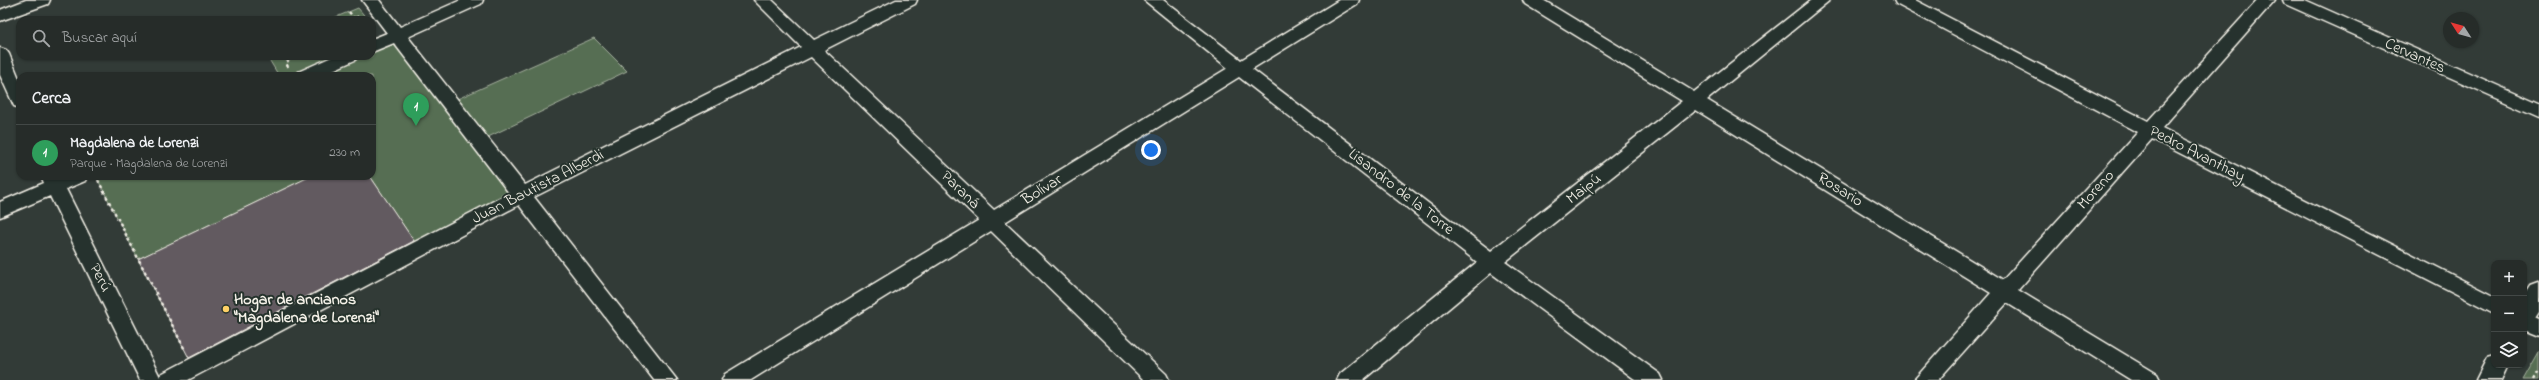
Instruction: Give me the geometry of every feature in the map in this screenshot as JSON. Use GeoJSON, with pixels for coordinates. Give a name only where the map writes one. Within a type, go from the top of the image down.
{"type":"FeatureCollection","features":[{"type":"Feature","properties":{"kind":"main road"},"geometry":{"type":"LineString","coordinates":[[2527,311],[2539,291]]}},
{"type":"Feature","properties":{"kind":"main road"},"geometry":{"type":"LineString","coordinates":[[2488,380],[2494,368]]}},
{"type":"Feature","properties":{"kind":"street"},"geometry":{"type":"LineString","coordinates":[[0,16],[42,0]]}},
{"type":"Feature","properties":{"kind":"street"},"geometry":{"type":"LineString","coordinates":[[376,44],[475,0]]}},
{"type":"Feature","properties":{"kind":"street","name":"Paraná"},"geometry":{"type":"LineString","coordinates":[[762,0],[814,48],[1158,380]]}},
{"type":"Feature","properties":{"kind":"street","name":"Juan Bautista Alberdi"},"geometry":{"type":"LineString","coordinates":[[169,380],[521,195],[909,0]]}},
{"type":"Feature","properties":{"kind":"street","name":"Lisandro de la Torre"},"geometry":{"type":"LineString","coordinates":[[1152,0],[1491,262],[1652,380]]}},
{"type":"Feature","properties":{"kind":"street","name":"Bolívar"},"geometry":{"type":"LineString","coordinates":[[733,380],[1351,0]]}},
{"type":"Feature","properties":{"kind":"street","name":"Rosario"},"geometry":{"type":"LineString","coordinates":[[1531,0],[2149,380]]}},
{"type":"Feature","properties":{"kind":"street","name":"Maipú"},"geometry":{"type":"LineString","coordinates":[[1348,380],[1491,262],[1822,0]]}},
{"type":"Feature","properties":{"kind":"street","name":"Pedro Avanthay"},"geometry":{"type":"LineString","coordinates":[[1902,0],[2150,130],[2491,303]]}},
{"type":"Feature","properties":{"kind":"street","name":"Moreno"},"geometry":{"type":"LineString","coordinates":[[1925,380],[2267,0]]}},
{"type":"Feature","properties":{"kind":"street","name":"Cervantes"},"geometry":{"type":"LineString","coordinates":[[2291,0],[2539,111]]}},
{"type":"Feature","properties":{"kind":"street"},"geometry":{"type":"LineString","coordinates":[[367,7],[397,35],[666,380]]}},
{"type":"Feature","properties":{"kind":"street"},"geometry":{"type":"LineString","coordinates":[[0,54],[16,92]]}},
{"type":"Feature","properties":{"kind":"street"},"geometry":{"type":"LineString","coordinates":[[313,72],[340,60]]}},
{"type":"Feature","properties":{"kind":"street"},"geometry":{"type":"LineString","coordinates":[[0,210],[52,181]]}},
{"type":"Feature","properties":{"kind":"street","name":"Perú"},"geometry":{"type":"LineString","coordinates":[[52,181],[151,380]]}},
{"type":"Feature","properties":{"kind":"street"},"geometry":{"type":"LineString","coordinates":[[2527,322],[2539,328]]}},
{"type":"Feature","properties":{"kind":"path"},"geometry":{"type":"LineString","coordinates":[[358,16],[367,7]]}},
{"type":"Feature","properties":{"kind":"path"},"geometry":{"type":"LineString","coordinates":[[349,12],[352,16]]}},
{"type":"Feature","properties":{"kind":"path"},"geometry":{"type":"LineString","coordinates":[[98,180],[187,353]]}},
{"type":"Feature","properties":{"kind":"path"},"geometry":{"type":"LineString","coordinates":[[2534,380],[2539,371]]}},
{"type":"Feature","properties":{"kind":"green space"},"geometry":{"type":"Polygon","coordinates":[[[358,8],[365,16],[339,16],[358,8]]]}},
{"type":"Feature","properties":{"kind":"green space"},"geometry":{"type":"Polygon","coordinates":[[[594,38],[627,71],[486,138],[455,100],[594,38]]]}},
{"type":"Feature","properties":{"kind":"green space"},"geometry":{"type":"Polygon","coordinates":[[[394,40],[512,194],[416,244],[373,180],[376,180],[376,72],[322,72],[349,60],[376,60],[376,48],[394,40]]]}},
{"type":"Feature","properties":{"kind":"green space"},"geometry":{"type":"Polygon","coordinates":[[[269,60],[330,60],[302,72],[277,72],[269,60]]]}},
{"type":"Feature","properties":{"kind":"green space"},"geometry":{"type":"Polygon","coordinates":[[[98,180],[303,180],[138,259],[98,180]]]}},
{"type":"Feature","properties":{"kind":"green space"},"geometry":{"type":"Polygon","coordinates":[[[2539,352],[2539,380],[2523,380],[2539,352]]]}},
{"type":"Feature","properties":{"kind":"building","name":"Hogar de ancianos \"Magdalena de Lorenzi\""},"geometry":{"type":"Polygon","coordinates":[[[303,180],[373,180],[414,241],[189,358],[138,259],[303,180]]]}},
{"type":"Feature","properties":{"kind":"place","name":"Magdalena de Lorenzi"},"geometry":{"type":"Point","coordinates":[416,126]}},
{"type":"Feature","properties":{"kind":"place","name":"Hogar de ancianos \"Magdalena de Lorenzi\""},"geometry":{"type":"Point","coordinates":[226,309]}}]}
